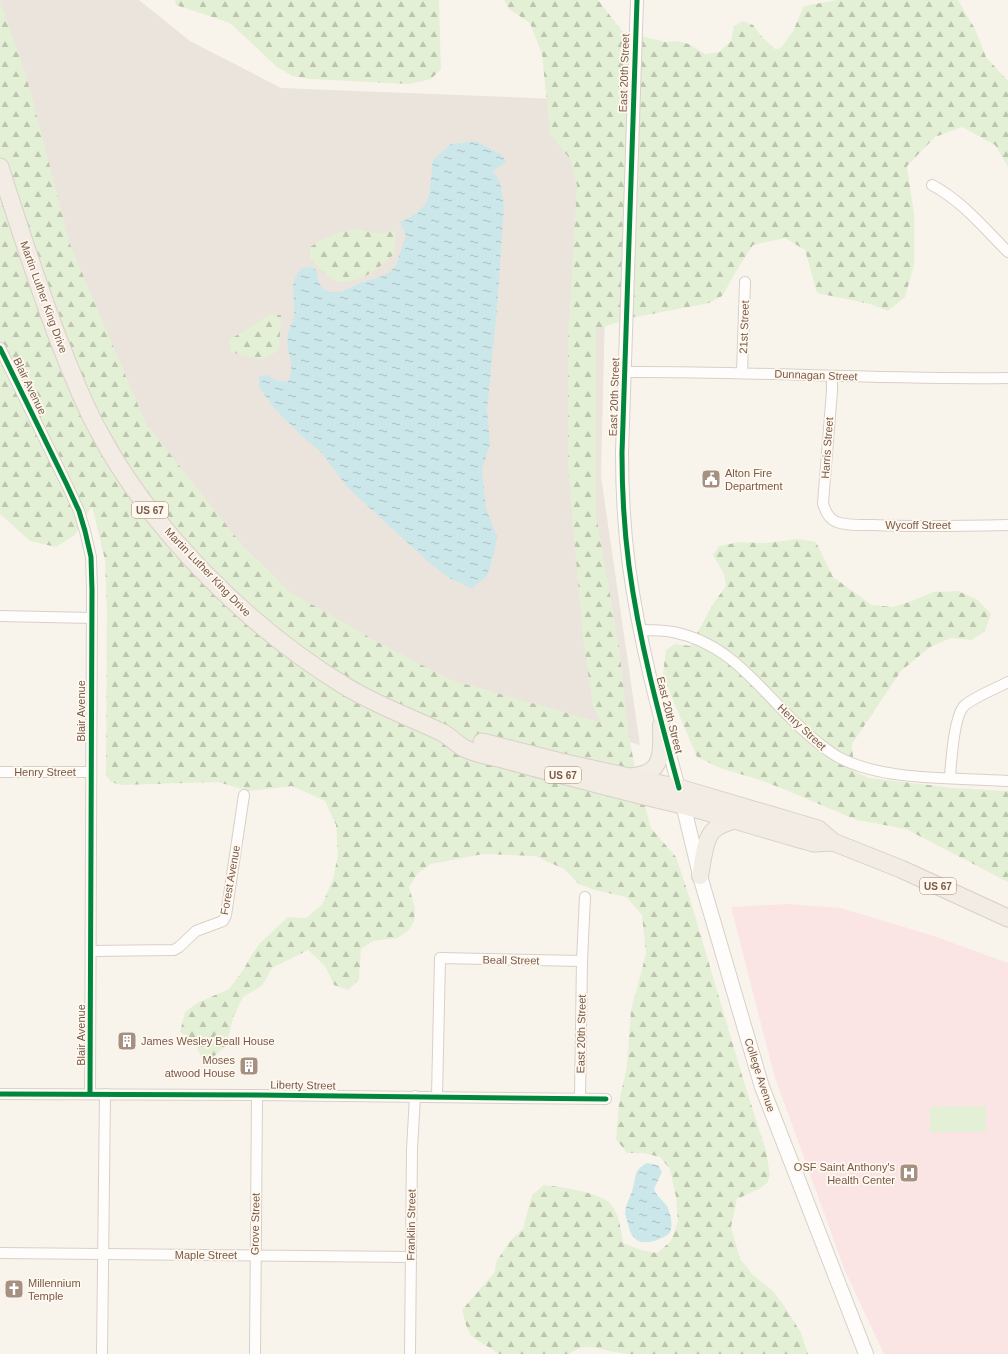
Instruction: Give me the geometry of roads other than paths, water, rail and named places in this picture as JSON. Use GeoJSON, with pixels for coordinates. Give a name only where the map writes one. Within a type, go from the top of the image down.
{"type":"FeatureCollection","features":[{"type":"Feature","properties":{"kind":"highway","name":"Martin Luther King Drive"},"geometry":{"type":"LineString","coordinates":[[0,168],[50,317],[81,395],[98,430],[118,464],[155,517],[234,601],[272,634],[308,662],[364,696],[447,735]]}},
{"type":"Feature","properties":{"kind":"highway","name":"US 67"},"geometry":{"type":"LineString","coordinates":[[447,735],[467,738],[561,762],[679,788],[818,829],[833,842],[901,869],[1008,918]]}},
{"type":"Feature","properties":{"kind":"highway","name":"US 67"},"geometry":{"type":"LineString","coordinates":[[447,735],[465,749],[735,820],[814,843],[833,842]]}},
{"type":"Feature","properties":{"kind":"main road"},"geometry":{"type":"LineString","coordinates":[[628,777],[641,775],[650,771],[658,763],[662,725]]}},
{"type":"Feature","properties":{"kind":"main road","name":"College Avenue"},"geometry":{"type":"LineString","coordinates":[[679,788],[700,876],[762,1087],[866,1354]]}},
{"type":"Feature","properties":{"kind":"main road"},"geometry":{"type":"LineString","coordinates":[[700,876],[708,837],[714,829],[735,820]]}},
{"type":"Feature","properties":{"kind":"street","name":"East 20th Street"},"geometry":{"type":"LineString","coordinates":[[637,0],[624,372],[622,492],[629,565],[640,630],[662,725],[679,788]]}},
{"type":"Feature","properties":{"kind":"street"},"geometry":{"type":"LineString","coordinates":[[932,185],[957,201],[1008,252]]}},
{"type":"Feature","properties":{"kind":"street","name":"21st Street"},"geometry":{"type":"LineString","coordinates":[[742,373],[745,282]]}},
{"type":"Feature","properties":{"kind":"street","name":"Blair Avenue"},"geometry":{"type":"LineString","coordinates":[[0,348],[79,512],[91,557],[90,1094]]}},
{"type":"Feature","properties":{"kind":"street","name":"Dunnagan Street"},"geometry":{"type":"LineString","coordinates":[[624,372],[742,373],[959,379],[1008,378]]}},
{"type":"Feature","properties":{"kind":"street","name":"Harris Street"},"geometry":{"type":"LineString","coordinates":[[830,518],[825,511],[823,503],[832,376]]}},
{"type":"Feature","properties":{"kind":"street","name":"Wycoff Street"},"geometry":{"type":"LineString","coordinates":[[830,518],[845,524],[888,526],[1008,525]]}},
{"type":"Feature","properties":{"kind":"street"},"geometry":{"type":"LineString","coordinates":[[0,616],[92,618]]}},
{"type":"Feature","properties":{"kind":"street","name":"Henry Street"},"geometry":{"type":"LineString","coordinates":[[640,630],[661,630],[674,632],[697,639],[724,653],[742,668],[791,719],[815,741],[828,751],[841,758],[856,764],[888,772],[917,776],[1008,781]]}},
{"type":"Feature","properties":{"kind":"street"},"geometry":{"type":"LineString","coordinates":[[950,778],[957,720],[961,710],[968,703],[1008,682]]}},
{"type":"Feature","properties":{"kind":"street","name":"Henry Street"},"geometry":{"type":"LineString","coordinates":[[0,772],[91,772]]}},
{"type":"Feature","properties":{"kind":"street","name":"Forest Avenue"},"geometry":{"type":"LineString","coordinates":[[91,951],[174,950],[196,931],[222,921],[226,915],[244,795]]}},
{"type":"Feature","properties":{"kind":"street","name":"East 20th Street"},"geometry":{"type":"LineString","coordinates":[[580,1098],[582,961],[585,897]]}},
{"type":"Feature","properties":{"kind":"street","name":"Beall Street"},"geometry":{"type":"LineString","coordinates":[[438,1096],[440,958],[582,961]]}},
{"type":"Feature","properties":{"kind":"street","name":"Liberty Street"},"geometry":{"type":"LineString","coordinates":[[0,1094],[438,1096],[606,1099]]}},
{"type":"Feature","properties":{"kind":"street"},"geometry":{"type":"LineString","coordinates":[[102,1354],[105,1094]]}},
{"type":"Feature","properties":{"kind":"street","name":"Grove Street"},"geometry":{"type":"LineString","coordinates":[[255,1354],[257,1095]]}},
{"type":"Feature","properties":{"kind":"street","name":"Franklin Street"},"geometry":{"type":"LineString","coordinates":[[410,1354],[412,1149],[415,1096]]}},
{"type":"Feature","properties":{"kind":"street","name":"Maple Street"},"geometry":{"type":"LineString","coordinates":[[0,1253],[411,1257]]}},
{"type":"Feature","properties":{"kind":"water"},"geometry":{"type":"Polygon","coordinates":[[[476,141],[502,155],[506,162],[493,172],[500,181],[504,206],[497,309],[487,410],[490,444],[482,470],[486,508],[497,537],[494,554],[487,576],[472,588],[451,579],[432,565],[349,489],[320,451],[301,435],[275,409],[259,387],[259,376],[267,375],[279,381],[288,381],[290,376],[291,365],[287,336],[295,309],[293,291],[294,280],[302,268],[312,267],[317,271],[321,286],[327,291],[331,292],[346,290],[391,271],[396,265],[406,236],[400,222],[412,216],[425,204],[430,189],[433,160],[451,144],[476,141]]]}},
{"type":"Feature","properties":{"kind":"water"},"geometry":{"type":"Polygon","coordinates":[[[647,1163],[658,1165],[662,1172],[654,1189],[668,1208],[672,1224],[669,1234],[665,1237],[654,1241],[644,1242],[636,1240],[631,1234],[625,1212],[637,1172],[647,1163]]]}},
{"type":"Feature","properties":{"kind":"place","name":"Alton Fire Department"},"geometry":{"type":"Point","coordinates":[711,479]}},
{"type":"Feature","properties":{"kind":"place","name":"James Wesley Beall House"},"geometry":{"type":"Point","coordinates":[127,1041]}},
{"type":"Feature","properties":{"kind":"place","name":"Moses atwood House"},"geometry":{"type":"Point","coordinates":[249,1066]}},
{"type":"Feature","properties":{"kind":"place","name":"OSF Saint Anthony's Health Center"},"geometry":{"type":"Point","coordinates":[909,1173]}},
{"type":"Feature","properties":{"kind":"place","name":"Millennium Temple"},"geometry":{"type":"Point","coordinates":[14,1289]}}]}
